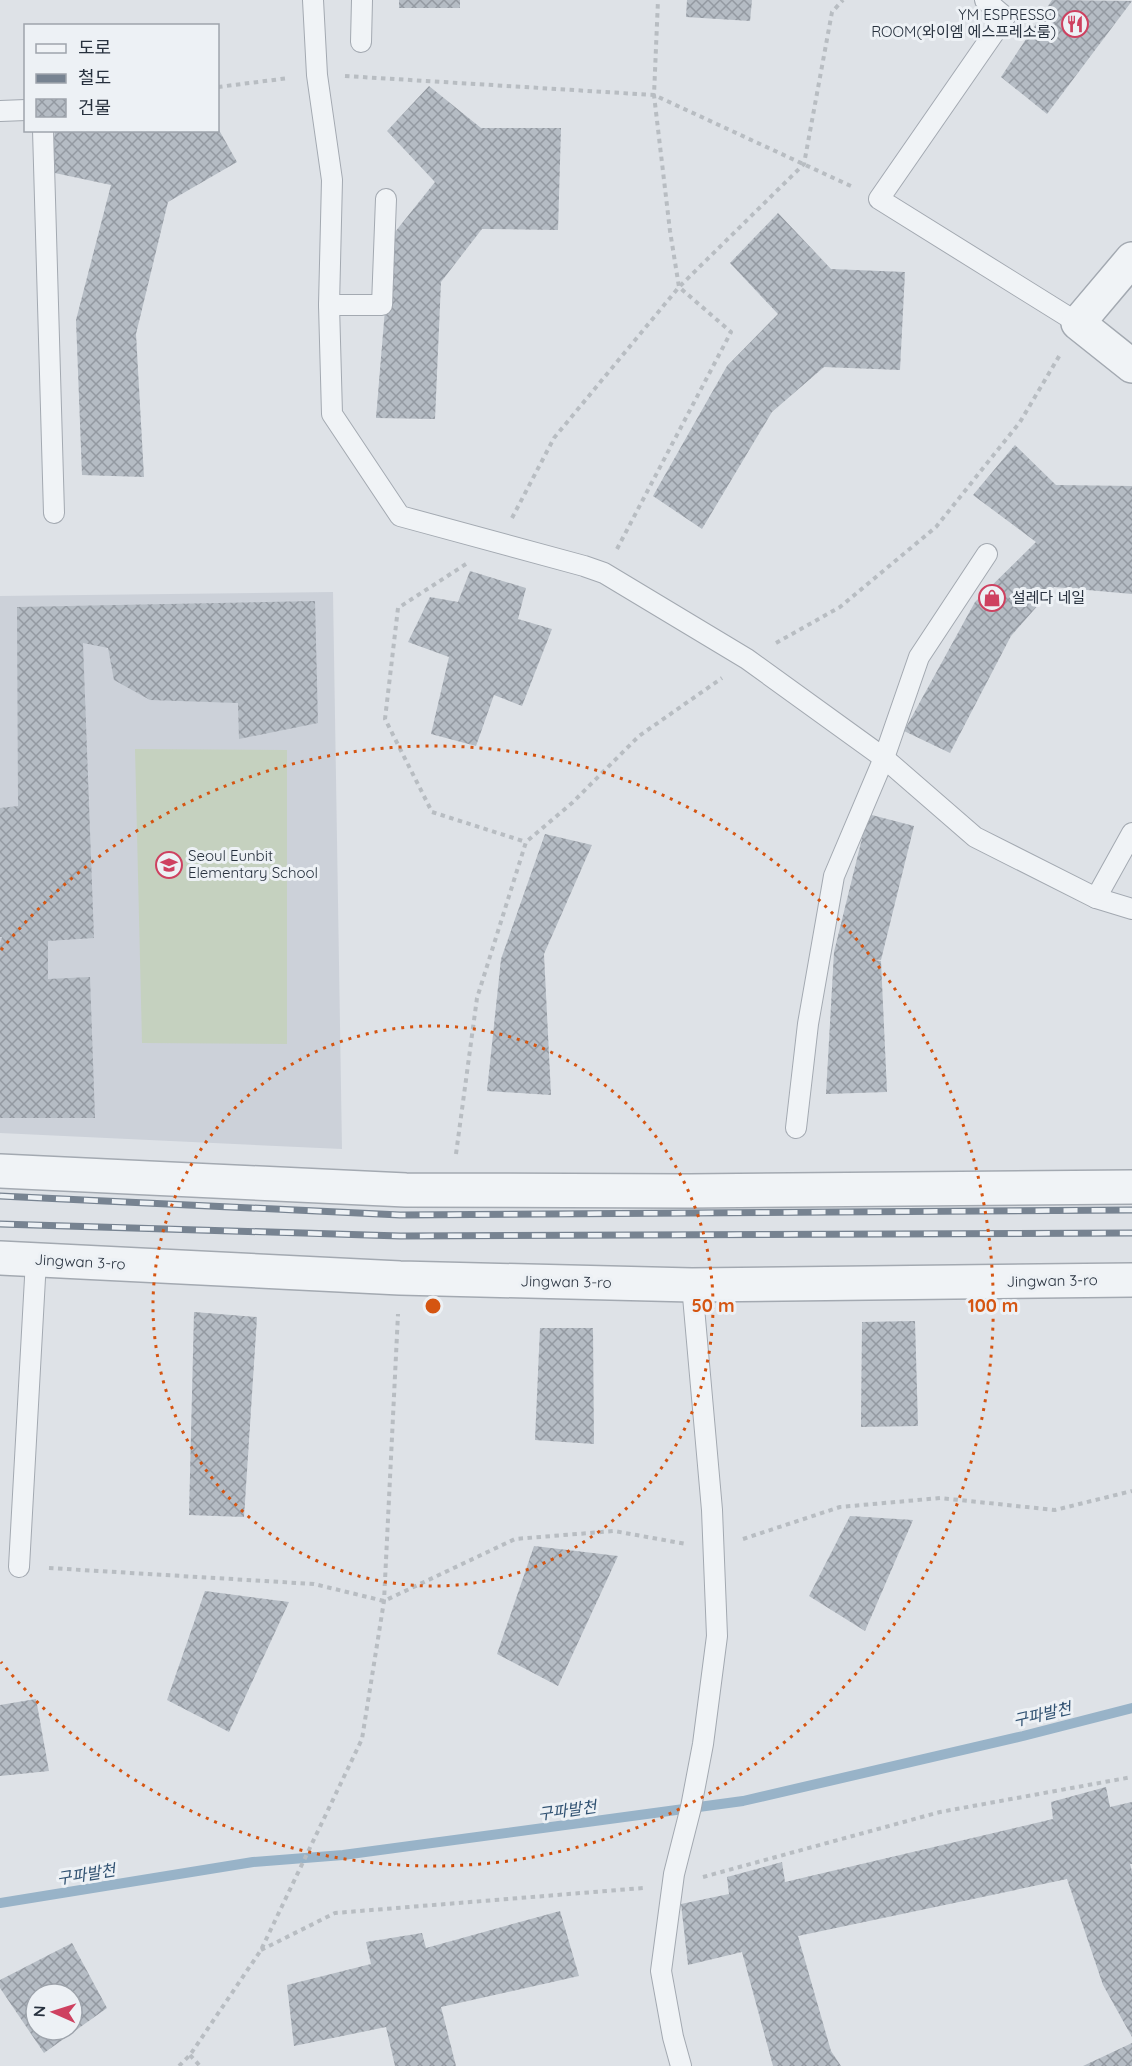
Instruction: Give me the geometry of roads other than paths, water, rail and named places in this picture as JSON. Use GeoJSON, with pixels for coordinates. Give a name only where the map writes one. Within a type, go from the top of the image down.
{"type":"FeatureCollection","features":[{"type":"Feature","properties":{"kind":"street"},"geometry":{"type":"LineString","coordinates":[[1132,259],[1071,336],[1132,366]]}},
{"type":"Feature","properties":{"kind":"street"},"geometry":{"type":"LineString","coordinates":[[0,1172],[406,1190],[689,1191],[1132,1186]]}},
{"type":"Feature","properties":{"kind":"street","name":"Jingwan 3-ro"},"geometry":{"type":"LineString","coordinates":[[0,1258],[400,1278],[692,1285],[1132,1280]]}},
{"type":"Feature","properties":{"kind":"lane"},"geometry":{"type":"LineString","coordinates":[[313,0],[317,75],[332,180],[329,306],[332,414],[400,516],[604,573],[747,659],[884,758],[975,837],[1095,898],[1132,909]]}},
{"type":"Feature","properties":{"kind":"lane"},"geometry":{"type":"LineString","coordinates":[[361,42],[362,0]]}},
{"type":"Feature","properties":{"kind":"lane"},"geometry":{"type":"LineString","coordinates":[[985,0],[1005,17],[879,199],[1071,336]]}},
{"type":"Feature","properties":{"kind":"lane"},"geometry":{"type":"LineString","coordinates":[[0,111],[24,110]]}},
{"type":"Feature","properties":{"kind":"lane"},"geometry":{"type":"LineString","coordinates":[[43,132],[54,513]]}},
{"type":"Feature","properties":{"kind":"lane"},"geometry":{"type":"LineString","coordinates":[[329,306],[382,305],[386,199]]}},
{"type":"Feature","properties":{"kind":"lane"},"geometry":{"type":"LineString","coordinates":[[796,1128],[808,1024],[834,876],[884,758],[920,657],[987,554]]}},
{"type":"Feature","properties":{"kind":"lane"},"geometry":{"type":"LineString","coordinates":[[1095,898],[1132,833]]}},
{"type":"Feature","properties":{"kind":"lane"},"geometry":{"type":"LineString","coordinates":[[19,1567],[36,1260]]}},
{"type":"Feature","properties":{"kind":"lane"},"geometry":{"type":"LineString","coordinates":[[681,2066],[673,2037],[661,1971],[674,1874],[691,1807],[703,1744],[717,1636],[713,1548],[692,1285]]}},
{"type":"Feature","properties":{"kind":"waterway","name":"구파발천"},"geometry":{"type":"LineString","coordinates":[[0,1903],[253,1862],[343,1855],[743,1801],[1023,1736],[1132,1708]]}},
{"type":"Feature","properties":{"kind":"railway"},"geometry":{"type":"LineString","coordinates":[[0,1196],[400,1215],[1132,1210]]}},
{"type":"Feature","properties":{"kind":"railway"},"geometry":{"type":"LineString","coordinates":[[0,1224],[400,1236],[1132,1233]]}},
{"type":"Feature","properties":{"kind":"place","name":"YM ESPRESSO ROOM(와이엠 에스프레소룸)"},"geometry":{"type":"Point","coordinates":[1075,24]}},
{"type":"Feature","properties":{"kind":"place","name":"설레다 네일"},"geometry":{"type":"Point","coordinates":[992,598]}},
{"type":"Feature","properties":{"kind":"place","name":"Seoul Eunbit Elementary School"},"geometry":{"type":"Point","coordinates":[169,865]}}]}
